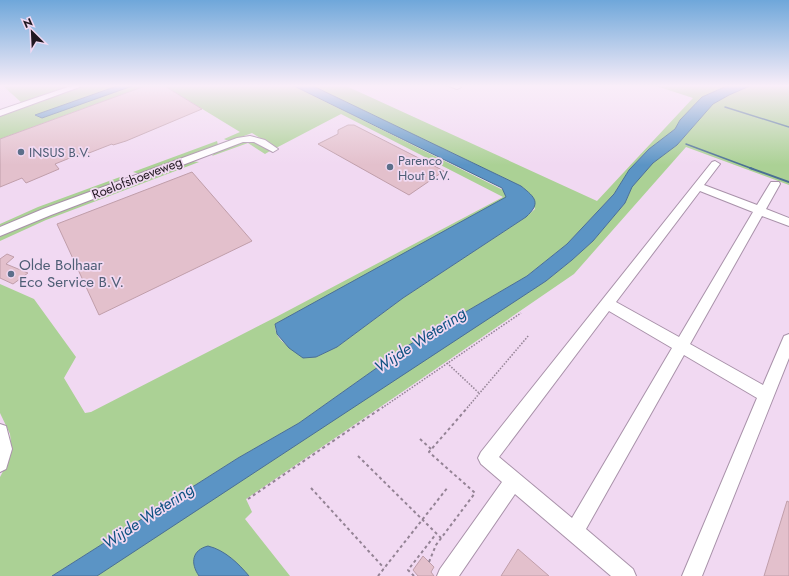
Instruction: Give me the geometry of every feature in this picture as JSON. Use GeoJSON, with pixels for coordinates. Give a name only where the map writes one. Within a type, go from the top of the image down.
{"type":"FeatureCollection","features":[{"type":"Feature","properties":{"kind":"street","name":"Roelofshoeveweg"},"geometry":{"type":"LineString","coordinates":[[0,232],[47,212],[240,140],[247,138],[256,139],[273,149]]}},
{"type":"Feature","properties":{"kind":"street"},"geometry":{"type":"LineString","coordinates":[[626,576],[513,482],[487,458],[715,164]]}},
{"type":"Feature","properties":{"kind":"street"},"geometry":{"type":"LineString","coordinates":[[574,532],[775,184]]}},
{"type":"Feature","properties":{"kind":"street"},"geometry":{"type":"LineString","coordinates":[[698,186],[789,222]]}},
{"type":"Feature","properties":{"kind":"street"},"geometry":{"type":"LineString","coordinates":[[607,303],[766,395]]}},
{"type":"Feature","properties":{"kind":"street"},"geometry":{"type":"LineString","coordinates":[[692,576],[789,340]]}},
{"type":"Feature","properties":{"kind":"street"},"geometry":{"type":"LineString","coordinates":[[0,432],[3,449],[0,463]]}},
{"type":"Feature","properties":{"kind":"street"},"geometry":{"type":"LineString","coordinates":[[447,576],[513,482]]}},
{"type":"Feature","properties":{"kind":"path"},"geometry":{"type":"LineString","coordinates":[[248,499],[521,313]]}},
{"type":"Feature","properties":{"kind":"path"},"geometry":{"type":"LineString","coordinates":[[429,562],[436,545],[475,493],[429,452],[529,335]]}},
{"type":"Feature","properties":{"kind":"path"},"geometry":{"type":"LineString","coordinates":[[447,363],[479,393]]}},
{"type":"Feature","properties":{"kind":"path"},"geometry":{"type":"LineString","coordinates":[[420,439],[431,449]]}},
{"type":"Feature","properties":{"kind":"path"},"geometry":{"type":"LineString","coordinates":[[358,456],[441,538]]}},
{"type":"Feature","properties":{"kind":"path"},"geometry":{"type":"LineString","coordinates":[[378,576],[448,487]]}},
{"type":"Feature","properties":{"kind":"path"},"geometry":{"type":"LineString","coordinates":[[311,488],[384,568]]}},
{"type":"Feature","properties":{"kind":"path"},"geometry":{"type":"LineString","coordinates":[[414,576],[408,570],[437,533]]}},
{"type":"Feature","properties":{"kind":"green space"},"geometry":{"type":"Polygon","coordinates":[[[6,112],[44,112],[35,115],[42,118],[59,112],[74,112],[0,139],[0,114],[6,112]]]}},
{"type":"Feature","properties":{"kind":"green space"},"geometry":{"type":"Polygon","coordinates":[[[207,112],[346,112],[505,191],[506,198],[275,324],[276,331],[283,342],[296,350],[316,357],[337,347],[403,298],[526,217],[535,209],[528,192],[521,186],[367,112],[403,112],[597,201],[680,112],[688,112],[680,120],[675,129],[649,149],[629,170],[614,194],[567,244],[527,276],[409,345],[299,423],[238,458],[52,576],[0,576],[0,477],[9,460],[11,443],[10,434],[0,413],[0,284],[34,299],[76,357],[64,378],[85,413],[91,412],[278,316],[503,197],[341,114],[276,148],[252,133],[233,140],[224,139],[240,132],[207,112]]]}},
{"type":"Feature","properties":{"kind":"green space"},"geometry":{"type":"Polygon","coordinates":[[[706,112],[789,112],[789,185],[686,147],[574,274],[246,499],[252,512],[245,519],[290,576],[93,576],[546,281],[593,241],[625,203],[632,187],[653,163],[677,145],[706,112]]]}},
{"type":"Feature","properties":{"kind":"green space"},"geometry":{"type":"Polygon","coordinates":[[[217,141],[218,145],[140,174],[133,172],[217,141]]]}},
{"type":"Feature","properties":{"kind":"green space"},"geometry":{"type":"Polygon","coordinates":[[[240,142],[256,142],[270,151],[265,154],[248,143],[212,156],[216,151],[240,142]]]}},
{"type":"Feature","properties":{"kind":"green space"},"geometry":{"type":"Polygon","coordinates":[[[189,161],[199,162],[46,220],[0,241],[0,235],[189,161]]]}},
{"type":"Feature","properties":{"kind":"green space"},"geometry":{"type":"Polygon","coordinates":[[[120,177],[121,179],[118,182],[0,230],[0,224],[38,207],[120,177]]]}},
{"type":"Feature","properties":{"kind":"water"},"geometry":{"type":"Polygon","coordinates":[[[44,112],[59,112],[42,118],[35,115],[44,112]]]}},
{"type":"Feature","properties":{"kind":"water"},"geometry":{"type":"Polygon","coordinates":[[[347,112],[367,112],[521,186],[533,197],[535,201],[534,208],[526,217],[403,298],[337,347],[316,357],[303,358],[289,348],[277,334],[275,324],[506,197],[502,188],[347,112]]]}},
{"type":"Feature","properties":{"kind":"water","name":"Wijde Wetering"},"geometry":{"type":"Polygon","coordinates":[[[688,112],[706,112],[677,145],[653,163],[632,187],[625,203],[593,241],[546,281],[97,576],[52,576],[238,458],[299,423],[409,345],[527,276],[567,244],[614,194],[629,170],[649,149],[675,129],[680,120],[688,112]]]}},
{"type":"Feature","properties":{"kind":"water"},"geometry":{"type":"Polygon","coordinates":[[[208,546],[226,554],[249,576],[199,576],[194,566],[194,558],[199,551],[208,546]]]}},
{"type":"Feature","properties":{"kind":"building"},"geometry":{"type":"Polygon","coordinates":[[[74,112],[195,112],[126,141],[112,144],[89,153],[87,151],[55,164],[59,169],[26,183],[22,178],[0,187],[0,139],[74,112]]]}},
{"type":"Feature","properties":{"kind":"building"},"geometry":{"type":"Polygon","coordinates":[[[348,125],[354,125],[444,171],[409,195],[318,144],[338,134],[338,130],[348,125]]]}},
{"type":"Feature","properties":{"kind":"building"},"geometry":{"type":"Polygon","coordinates":[[[192,172],[252,241],[99,315],[57,224],[192,172]]]}},
{"type":"Feature","properties":{"kind":"building"},"geometry":{"type":"Polygon","coordinates":[[[7,254],[14,257],[6,264],[28,273],[13,284],[0,278],[0,259],[7,254]]]}},
{"type":"Feature","properties":{"kind":"building"},"geometry":{"type":"Polygon","coordinates":[[[787,501],[789,502],[789,576],[764,576],[787,501]]]}},
{"type":"Feature","properties":{"kind":"building"},"geometry":{"type":"Polygon","coordinates":[[[518,549],[549,576],[501,576],[518,549]]]}},
{"type":"Feature","properties":{"kind":"building"},"geometry":{"type":"Polygon","coordinates":[[[423,556],[434,567],[431,572],[434,576],[418,576],[413,570],[423,556]]]}},
{"type":"Feature","properties":{"kind":"waterway"},"geometry":{"type":"LineString","coordinates":[[741,112],[789,127]]}},
{"type":"Feature","properties":{"kind":"waterway"},"geometry":{"type":"LineString","coordinates":[[686,144],[753,169]]}},
{"type":"Feature","properties":{"kind":"waterway"},"geometry":{"type":"LineString","coordinates":[[750,168],[789,182]]}},
{"type":"Feature","properties":{"kind":"place","name":"INSUS B.V."},"geometry":{"type":"Point","coordinates":[21,152]}},
{"type":"Feature","properties":{"kind":"place","name":"Parenco Hout B.V."},"geometry":{"type":"Point","coordinates":[390,167]}},
{"type":"Feature","properties":{"kind":"place","name":"Olde Bolhaar Eco Service B.V."},"geometry":{"type":"Point","coordinates":[11,274]}}]}
